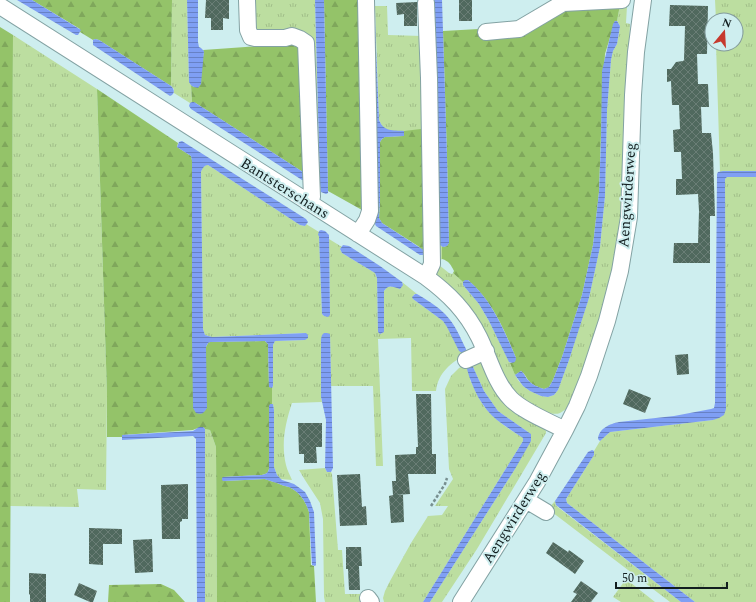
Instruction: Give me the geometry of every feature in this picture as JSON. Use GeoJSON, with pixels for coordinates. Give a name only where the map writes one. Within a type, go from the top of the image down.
{"type":"FeatureCollection","features":[{"type":"Feature","properties":{"kind":"street"},"geometry":{"type":"LineString","coordinates":[[247,0],[248,30],[251,37],[285,38],[292,36],[306,43],[312,197],[307,202]]}},
{"type":"Feature","properties":{"kind":"street"},"geometry":{"type":"LineString","coordinates":[[358,234],[367,220],[370,211],[366,0]]}},
{"type":"Feature","properties":{"kind":"street"},"geometry":{"type":"LineString","coordinates":[[486,32],[519,29],[563,3],[622,0]]}},
{"type":"Feature","properties":{"kind":"street","name":"Aengwirderweg"},"geometry":{"type":"LineString","coordinates":[[461,602],[537,482],[565,430],[577,406],[608,321],[629,218],[633,95],[642,0]]}},
{"type":"Feature","properties":{"kind":"street"},"geometry":{"type":"LineString","coordinates":[[426,4],[432,264],[426,277]]}},
{"type":"Feature","properties":{"kind":"street","name":"Bantsterschans"},"geometry":{"type":"LineString","coordinates":[[0,6],[440,287],[470,320],[504,391],[528,411],[565,430]]}},
{"type":"Feature","properties":{"kind":"street"},"geometry":{"type":"LineString","coordinates":[[466,360],[486,351]]}},
{"type":"Feature","properties":{"kind":"street"},"geometry":{"type":"LineString","coordinates":[[526,500],[546,512]]}},
{"type":"Feature","properties":{"kind":"path"},"geometry":{"type":"LineString","coordinates":[[431,506],[445,484],[447,478]]}},
{"type":"Feature","properties":{"kind":"green space"},"geometry":{"type":"Polygon","coordinates":[[[32,0],[172,0],[171,86],[99,40],[93,40],[80,32],[80,29],[32,0]]]}},
{"type":"Feature","properties":{"kind":"green space"},"geometry":{"type":"Polygon","coordinates":[[[172,0],[187,0],[189,82],[191,85],[192,102],[190,103],[174,93],[174,89],[171,86],[172,0]]]}},
{"type":"Feature","properties":{"kind":"green space"},"geometry":{"type":"Polygon","coordinates":[[[252,0],[315,0],[320,186],[315,184],[310,46],[257,33],[253,28],[252,0]]]}},
{"type":"Feature","properties":{"kind":"green space"},"geometry":{"type":"Polygon","coordinates":[[[324,0],[368,0],[375,168],[362,210],[328,191],[324,0]]]}},
{"type":"Feature","properties":{"kind":"green space"},"geometry":{"type":"Polygon","coordinates":[[[715,0],[756,0],[756,171],[720,172],[716,52],[744,52],[744,12],[716,12],[715,0]]]}},
{"type":"Feature","properties":{"kind":"green space"},"geometry":{"type":"Polygon","coordinates":[[[620,5],[627,6],[626,23],[630,24],[623,189],[616,258],[592,349],[569,405],[560,413],[555,414],[537,408],[515,394],[434,277],[435,261],[440,245],[442,246],[442,259],[439,261],[439,265],[449,273],[453,273],[463,282],[463,285],[479,304],[489,321],[515,375],[523,386],[541,396],[548,397],[554,395],[558,390],[569,360],[589,298],[600,247],[605,196],[607,110],[611,60],[613,51],[617,44],[620,26],[617,21],[620,5]]]}},
{"type":"Feature","properties":{"kind":"green space"},"geometry":{"type":"Polygon","coordinates":[[[620,5],[617,21],[615,21],[605,54],[599,192],[593,245],[582,295],[562,357],[553,380],[549,387],[544,389],[531,383],[521,371],[515,375],[510,363],[512,363],[516,358],[491,306],[468,280],[463,282],[453,273],[454,271],[450,264],[442,259],[442,246],[447,246],[449,242],[443,31],[532,26],[569,8],[620,5]]]}},
{"type":"Feature","properties":{"kind":"green space"},"geometry":{"type":"Polygon","coordinates":[[[375,6],[387,6],[388,35],[422,36],[429,128],[404,132],[391,131],[382,126],[379,120],[375,6]]]}},
{"type":"Feature","properties":{"kind":"green space"},"geometry":{"type":"Polygon","coordinates":[[[0,27],[13,35],[10,602],[0,602],[0,27]]]}},
{"type":"Feature","properties":{"kind":"green space"},"geometry":{"type":"Polygon","coordinates":[[[13,35],[97,89],[107,394],[106,490],[77,489],[79,507],[10,506],[13,35]]]}},
{"type":"Feature","properties":{"kind":"green space"},"geometry":{"type":"Polygon","coordinates":[[[299,43],[306,174],[192,102],[191,85],[194,87],[203,57],[203,50],[299,43]]]}},
{"type":"Feature","properties":{"kind":"green space"},"geometry":{"type":"Polygon","coordinates":[[[97,89],[178,143],[177,147],[191,156],[192,338],[206,347],[210,342],[265,341],[268,344],[269,387],[272,388],[272,404],[270,404],[269,470],[267,473],[262,475],[223,477],[223,481],[265,479],[289,487],[302,498],[309,512],[311,565],[314,566],[316,602],[217,602],[216,447],[210,430],[203,427],[193,430],[122,435],[122,437],[107,437],[107,394],[97,89]]]}},
{"type":"Feature","properties":{"kind":"green space"},"geometry":{"type":"Polygon","coordinates":[[[429,128],[426,253],[418,246],[382,223],[379,218],[380,142],[385,137],[403,136],[404,131],[429,128]]]}},
{"type":"Feature","properties":{"kind":"green space"},"geometry":{"type":"Polygon","coordinates":[[[206,165],[300,225],[305,226],[306,224],[319,232],[322,314],[324,316],[330,315],[329,239],[342,247],[340,249],[342,253],[375,273],[377,278],[378,331],[380,334],[384,332],[384,291],[387,287],[403,285],[402,282],[417,294],[414,294],[413,299],[443,321],[466,352],[466,355],[455,361],[442,374],[436,391],[412,391],[411,338],[378,339],[383,466],[376,466],[373,386],[331,386],[330,335],[321,397],[322,402],[292,403],[287,419],[284,449],[286,467],[292,480],[280,479],[277,475],[274,467],[274,410],[272,404],[273,345],[275,341],[305,340],[306,333],[212,337],[205,335],[203,329],[201,172],[202,168],[206,165]]]}},
{"type":"Feature","properties":{"kind":"green space"},"geometry":{"type":"Polygon","coordinates":[[[727,177],[756,177],[756,602],[695,602],[567,503],[566,499],[594,455],[594,451],[600,441],[610,432],[713,420],[726,409],[725,179],[727,177]]]}},
{"type":"Feature","properties":{"kind":"green space"},"geometry":{"type":"Polygon","coordinates":[[[475,360],[482,362],[546,431],[546,433],[477,549],[442,602],[430,602],[515,469],[528,432],[498,411],[484,391],[473,367],[470,380],[482,403],[487,410],[504,426],[523,438],[523,441],[423,602],[384,602],[383,598],[385,591],[390,581],[428,516],[442,515],[448,506],[435,506],[453,479],[449,469],[445,389],[451,376],[459,368],[475,360]]]}},
{"type":"Feature","properties":{"kind":"green space"},"geometry":{"type":"Polygon","coordinates":[[[205,429],[210,430],[216,447],[217,602],[205,602],[205,429]]]}},
{"type":"Feature","properties":{"kind":"green space"},"geometry":{"type":"Polygon","coordinates":[[[325,468],[327,472],[331,472],[332,474],[338,550],[342,550],[345,594],[361,594],[363,602],[325,602],[323,519],[320,503],[299,470],[325,468]]]}},
{"type":"Feature","properties":{"kind":"green space"},"geometry":{"type":"Polygon","coordinates":[[[555,501],[559,508],[681,602],[670,602],[548,509],[555,501]]]}},
{"type":"Feature","properties":{"kind":"green space"},"geometry":{"type":"Polygon","coordinates":[[[626,579],[655,602],[621,602],[613,597],[626,579]]]}},
{"type":"Feature","properties":{"kind":"green space"},"geometry":{"type":"Polygon","coordinates":[[[161,584],[174,590],[185,602],[108,602],[109,585],[161,584]]]}},
{"type":"Feature","properties":{"kind":"water"},"geometry":{"type":"Polygon","coordinates":[[[17,0],[32,0],[81,30],[78,35],[76,35],[17,0]]]}},
{"type":"Feature","properties":{"kind":"water"},"geometry":{"type":"Polygon","coordinates":[[[187,0],[198,0],[198,42],[199,47],[204,51],[201,84],[198,88],[192,86],[189,82],[187,0]]]}},
{"type":"Feature","properties":{"kind":"water"},"geometry":{"type":"Polygon","coordinates":[[[315,0],[324,0],[328,190],[328,193],[326,194],[321,192],[320,184],[315,0]]]}},
{"type":"Feature","properties":{"kind":"water"},"geometry":{"type":"Polygon","coordinates":[[[368,0],[374,0],[379,120],[383,127],[404,131],[404,136],[385,137],[380,142],[379,218],[382,223],[425,251],[423,255],[420,255],[376,226],[374,222],[368,0]]]}},
{"type":"Feature","properties":{"kind":"water"},"geometry":{"type":"Polygon","coordinates":[[[432,0],[442,0],[449,243],[447,246],[443,247],[440,245],[432,0]]]}},
{"type":"Feature","properties":{"kind":"water"},"geometry":{"type":"Polygon","coordinates":[[[615,21],[617,21],[620,26],[617,44],[613,51],[611,60],[607,110],[605,196],[600,247],[589,298],[558,390],[554,395],[548,397],[541,396],[523,386],[515,375],[521,371],[533,385],[544,389],[549,387],[562,357],[582,295],[593,245],[599,192],[602,71],[615,21]]]}},
{"type":"Feature","properties":{"kind":"water"},"geometry":{"type":"Polygon","coordinates":[[[93,40],[99,40],[171,86],[174,93],[170,96],[93,45],[93,40]]]}},
{"type":"Feature","properties":{"kind":"water"},"geometry":{"type":"Polygon","coordinates":[[[192,102],[306,174],[304,180],[191,109],[189,106],[192,102]]]}},
{"type":"Feature","properties":{"kind":"water"},"geometry":{"type":"Polygon","coordinates":[[[182,141],[306,219],[308,222],[305,226],[300,225],[208,165],[203,168],[201,172],[203,329],[205,335],[212,337],[306,333],[308,338],[305,340],[275,341],[273,345],[272,388],[269,387],[268,344],[265,341],[208,343],[206,347],[207,408],[201,414],[196,413],[193,408],[192,161],[191,156],[177,147],[179,142],[182,141]]]}},
{"type":"Feature","properties":{"kind":"water"},"geometry":{"type":"Polygon","coordinates":[[[756,171],[756,177],[727,177],[725,179],[726,409],[724,415],[713,420],[610,432],[600,441],[598,439],[599,435],[603,429],[609,425],[619,422],[674,416],[714,408],[717,174],[718,172],[756,171]]]}},
{"type":"Feature","properties":{"kind":"water"},"geometry":{"type":"Polygon","coordinates":[[[319,231],[325,231],[329,235],[330,315],[328,317],[322,314],[318,235],[319,231]]]}},
{"type":"Feature","properties":{"kind":"water"},"geometry":{"type":"Polygon","coordinates":[[[343,245],[349,246],[402,282],[403,285],[400,289],[389,287],[384,291],[384,332],[380,334],[378,332],[377,278],[375,273],[342,253],[340,249],[343,245]]]}},
{"type":"Feature","properties":{"kind":"water"},"geometry":{"type":"Polygon","coordinates":[[[465,280],[468,280],[476,288],[491,306],[502,326],[516,361],[512,363],[509,362],[479,304],[463,285],[465,280]]]}},
{"type":"Feature","properties":{"kind":"water"},"geometry":{"type":"Polygon","coordinates":[[[415,294],[435,306],[449,318],[466,349],[466,352],[462,353],[459,351],[443,321],[413,299],[412,297],[415,294]]]}},
{"type":"Feature","properties":{"kind":"water"},"geometry":{"type":"Polygon","coordinates":[[[324,333],[330,334],[333,468],[331,472],[327,472],[325,468],[326,420],[321,397],[321,339],[324,333]]]}},
{"type":"Feature","properties":{"kind":"water"},"geometry":{"type":"Polygon","coordinates":[[[468,366],[473,367],[484,391],[498,411],[531,434],[531,441],[515,469],[430,602],[423,602],[523,441],[523,438],[497,420],[482,404],[472,383],[467,369],[468,366]]]}},
{"type":"Feature","properties":{"kind":"water"},"geometry":{"type":"Polygon","coordinates":[[[270,404],[273,404],[274,410],[274,467],[277,475],[282,480],[294,484],[305,492],[314,512],[315,566],[312,565],[309,512],[299,494],[289,487],[264,479],[222,480],[223,477],[262,475],[266,474],[268,471],[270,404]]]}},
{"type":"Feature","properties":{"kind":"water"},"geometry":{"type":"Polygon","coordinates":[[[199,427],[203,427],[205,429],[205,602],[197,602],[196,439],[193,436],[122,440],[122,435],[193,431],[199,427]]]}},
{"type":"Feature","properties":{"kind":"water"},"geometry":{"type":"Polygon","coordinates":[[[592,450],[594,451],[594,455],[566,499],[567,503],[695,602],[681,602],[556,505],[555,501],[588,452],[592,450]]]}},
{"type":"Feature","properties":{"kind":"building"},"geometry":{"type":"Polygon","coordinates":[[[206,0],[229,0],[229,19],[223,18],[223,30],[211,30],[211,18],[205,18],[206,0]]]}},
{"type":"Feature","properties":{"kind":"building"},"geometry":{"type":"Polygon","coordinates":[[[459,0],[472,0],[472,21],[459,21],[459,0]]]}},
{"type":"Feature","properties":{"kind":"building"},"geometry":{"type":"Polygon","coordinates":[[[417,2],[417,26],[404,26],[404,14],[397,15],[396,3],[417,2]]]}},
{"type":"Feature","properties":{"kind":"building"},"geometry":{"type":"Polygon","coordinates":[[[670,5],[708,6],[708,12],[704,12],[704,52],[707,52],[707,54],[697,54],[698,84],[708,84],[709,107],[701,107],[702,133],[711,133],[713,153],[715,216],[710,216],[710,263],[673,263],[674,243],[698,243],[699,211],[698,194],[676,195],[676,179],[682,179],[681,152],[674,152],[673,130],[680,129],[679,105],[672,105],[671,81],[667,82],[667,69],[671,69],[676,62],[684,60],[685,26],[669,26],[670,5]]]}},
{"type":"Feature","properties":{"kind":"building"},"geometry":{"type":"Polygon","coordinates":[[[688,354],[689,374],[677,375],[675,355],[688,354]]]}},
{"type":"Feature","properties":{"kind":"building"},"geometry":{"type":"Polygon","coordinates":[[[629,389],[651,398],[645,413],[623,404],[629,389]]]}},
{"type":"Feature","properties":{"kind":"building"},"geometry":{"type":"Polygon","coordinates":[[[416,394],[431,394],[432,454],[436,454],[436,474],[408,474],[410,494],[396,495],[403,495],[404,522],[391,523],[389,496],[393,495],[392,481],[396,481],[395,455],[416,454],[416,447],[418,447],[416,394]]]}},
{"type":"Feature","properties":{"kind":"building"},"geometry":{"type":"Polygon","coordinates":[[[298,423],[322,423],[322,447],[316,447],[317,463],[304,463],[304,454],[299,454],[298,423]]]}},
{"type":"Feature","properties":{"kind":"building"},"geometry":{"type":"Polygon","coordinates":[[[360,474],[362,507],[366,506],[367,525],[340,526],[337,475],[360,474]]]}},
{"type":"Feature","properties":{"kind":"building"},"geometry":{"type":"Polygon","coordinates":[[[188,484],[188,519],[182,519],[180,522],[180,539],[162,539],[161,485],[188,484]]]}},
{"type":"Feature","properties":{"kind":"building"},"geometry":{"type":"Polygon","coordinates":[[[89,528],[122,529],[122,544],[103,544],[103,565],[89,564],[89,528]]]}},
{"type":"Feature","properties":{"kind":"building"},"geometry":{"type":"Polygon","coordinates":[[[152,539],[153,572],[135,573],[133,540],[152,539]]]}},
{"type":"Feature","properties":{"kind":"building"},"geometry":{"type":"Polygon","coordinates":[[[553,542],[568,552],[569,550],[584,561],[575,574],[546,553],[553,542]]]}},
{"type":"Feature","properties":{"kind":"building"},"geometry":{"type":"Polygon","coordinates":[[[346,547],[361,547],[362,566],[359,566],[360,590],[349,590],[348,569],[346,569],[346,547]]]}},
{"type":"Feature","properties":{"kind":"building"},"geometry":{"type":"Polygon","coordinates":[[[29,573],[46,574],[46,602],[30,602],[29,573]]]}},
{"type":"Feature","properties":{"kind":"building"},"geometry":{"type":"Polygon","coordinates":[[[581,581],[598,593],[591,602],[571,602],[577,594],[573,592],[581,581]]]}},
{"type":"Feature","properties":{"kind":"building"},"geometry":{"type":"Polygon","coordinates":[[[79,583],[97,591],[93,602],[74,595],[79,583]]]}}]}
